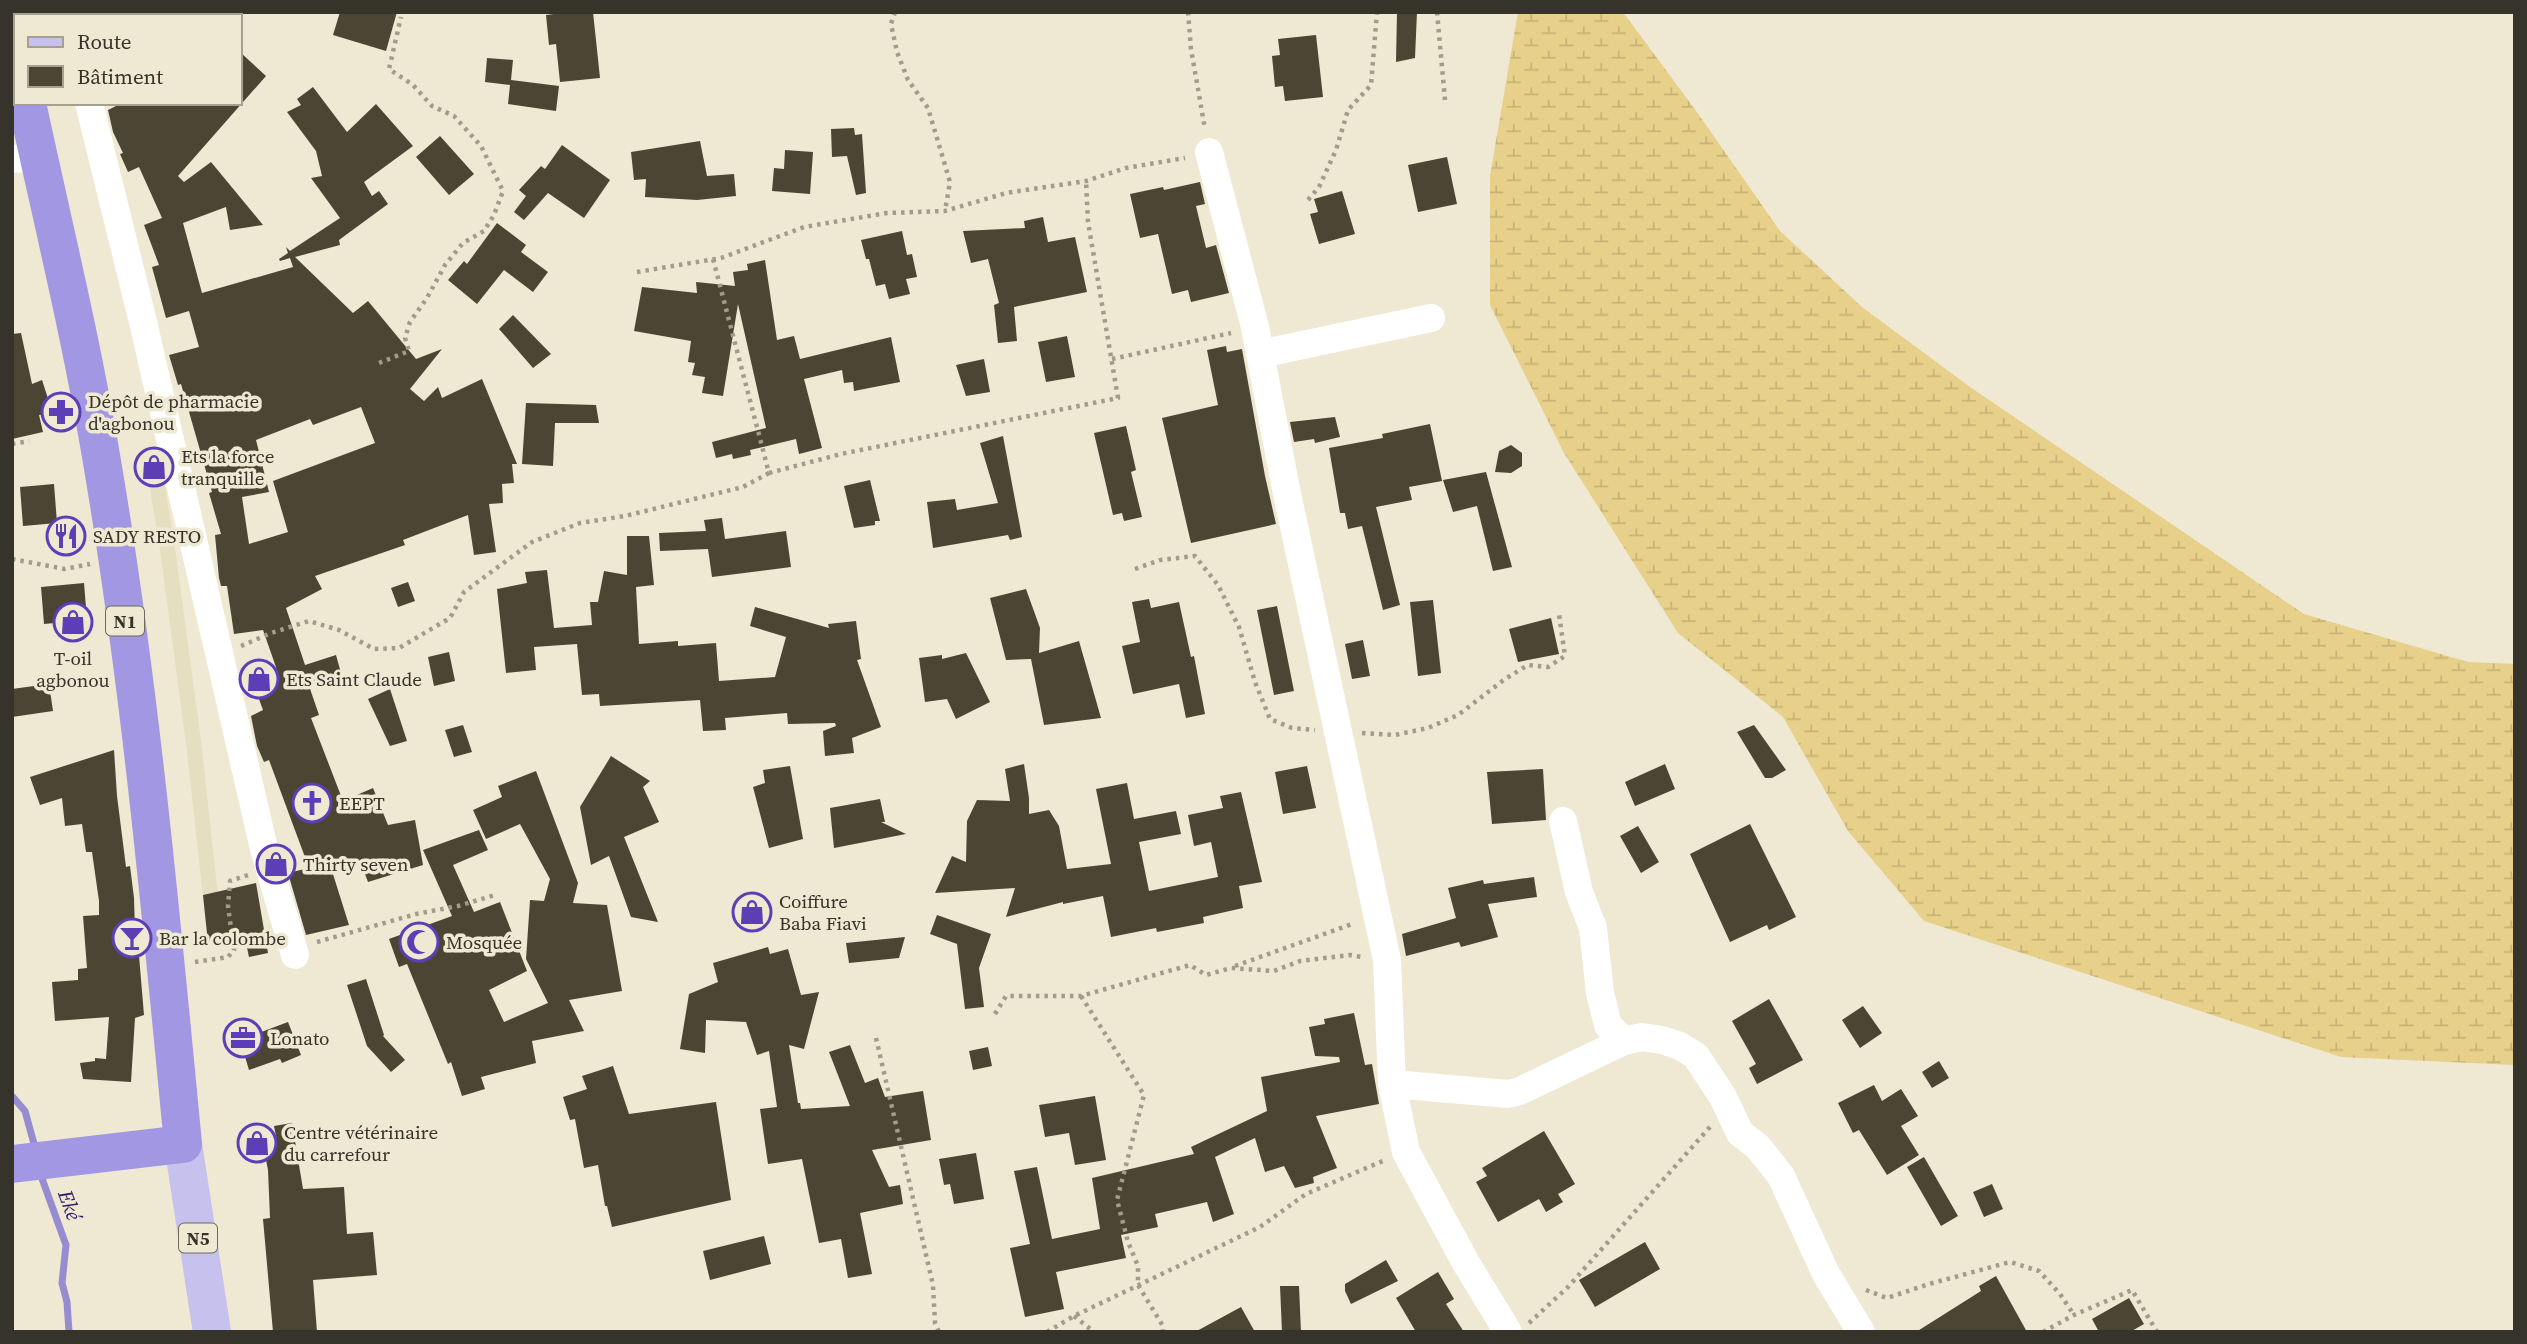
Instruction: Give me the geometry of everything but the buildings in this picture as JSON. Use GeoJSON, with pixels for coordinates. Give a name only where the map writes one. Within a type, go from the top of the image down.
{"type":"FeatureCollection","features":[{"type":"Feature","properties":{"kind":"highway","name":"N1"},"geometry":{"type":"LineString","coordinates":[[27,105],[25,158],[83,362],[117,559],[166,967],[183,1144]]}},
{"type":"Feature","properties":{"kind":"highway"},"geometry":{"type":"LineString","coordinates":[[29,1162],[183,1144]]}},
{"type":"Feature","properties":{"kind":"main road","name":"N5"},"geometry":{"type":"LineString","coordinates":[[183,1144],[212,1332]]}},
{"type":"Feature","properties":{"kind":"street"},"geometry":{"type":"LineString","coordinates":[[89,105],[221,655],[269,869],[294,952]]}},
{"type":"Feature","properties":{"kind":"street"},"geometry":{"type":"LineString","coordinates":[[1209,152],[1258,341],[1286,489],[1387,960],[1392,1084],[1406,1152],[1466,1263],[1508,1332]]}},
{"type":"Feature","properties":{"kind":"street"},"geometry":{"type":"LineString","coordinates":[[1258,341],[1431,318]]}},
{"type":"Feature","properties":{"kind":"street"},"geometry":{"type":"LineString","coordinates":[[1563,821],[1579,892],[1593,928],[1608,1025],[1624,1041]]}},
{"type":"Feature","properties":{"kind":"street"},"geometry":{"type":"LineString","coordinates":[[1392,1084],[1508,1094],[1520,1091],[1624,1041],[1642,1037],[1680,1046],[1696,1055],[1723,1097],[1740,1133],[1758,1147],[1781,1176],[1826,1274],[1861,1332]]}},
{"type":"Feature","properties":{"kind":"path"},"geometry":{"type":"LineString","coordinates":[[895,12],[891,24],[897,52],[908,80],[928,108],[950,182],[945,211]]}},
{"type":"Feature","properties":{"kind":"path"},"geometry":{"type":"LineString","coordinates":[[637,272],[713,259],[804,227],[887,213],[945,211],[1006,193],[1086,181],[1126,169],[1209,152],[1191,49],[1188,12]]}},
{"type":"Feature","properties":{"kind":"path"},"geometry":{"type":"LineString","coordinates":[[1308,200],[1319,187],[1336,150],[1348,110],[1371,85],[1377,12]]}},
{"type":"Feature","properties":{"kind":"path"},"geometry":{"type":"LineString","coordinates":[[1437,12],[1445,100]]}},
{"type":"Feature","properties":{"kind":"path"},"geometry":{"type":"LineString","coordinates":[[379,363],[409,351],[405,338],[410,323],[444,265],[463,243],[484,231],[494,215],[503,191],[481,146],[454,116],[432,106],[413,85],[389,69],[401,17]]}},
{"type":"Feature","properties":{"kind":"path"},"geometry":{"type":"LineString","coordinates":[[221,655],[271,633],[309,621],[339,630],[374,649],[399,648],[450,618],[464,592],[532,542],[580,523],[625,516],[743,487],[769,473],[841,454],[1118,398],[1088,222],[1086,181]]}},
{"type":"Feature","properties":{"kind":"path"},"geometry":{"type":"LineString","coordinates":[[713,259],[769,473]]}},
{"type":"Feature","properties":{"kind":"path"},"geometry":{"type":"LineString","coordinates":[[1112,359],[1258,341]]}},
{"type":"Feature","properties":{"kind":"path"},"geometry":{"type":"LineString","coordinates":[[12,444],[29,441]]}},
{"type":"Feature","properties":{"kind":"path"},"geometry":{"type":"LineString","coordinates":[[12,559],[65,569],[117,559]]}},
{"type":"Feature","properties":{"kind":"path"},"geometry":{"type":"LineString","coordinates":[[166,967],[228,957],[234,950],[228,906],[230,881],[269,869]]}},
{"type":"Feature","properties":{"kind":"path"},"geometry":{"type":"LineString","coordinates":[[294,952],[495,895]]}},
{"type":"Feature","properties":{"kind":"path"},"geometry":{"type":"LineString","coordinates":[[995,1014],[1006,996],[1081,996],[1189,965],[1206,975],[1349,926],[1377,910]]}},
{"type":"Feature","properties":{"kind":"path"},"geometry":{"type":"LineString","coordinates":[[1231,968],[1274,971],[1300,961],[1350,956],[1387,960]]}},
{"type":"Feature","properties":{"kind":"path"},"geometry":{"type":"LineString","coordinates":[[1081,996],[1144,1095],[1117,1200],[1128,1242],[1138,1266],[1138,1285],[1163,1326],[1163,1332]]}},
{"type":"Feature","properties":{"kind":"path"},"geometry":{"type":"LineString","coordinates":[[876,1038],[933,1285],[935,1323],[939,1332]]}},
{"type":"Feature","properties":{"kind":"path"},"geometry":{"type":"LineString","coordinates":[[1520,1332],[1568,1287],[1645,1202],[1672,1167],[1706,1133],[1717,1117],[1723,1097]]}},
{"type":"Feature","properties":{"kind":"path"},"geometry":{"type":"LineString","coordinates":[[1047,1332],[1074,1316],[1260,1227],[1306,1194],[1367,1166],[1406,1152]]}},
{"type":"Feature","properties":{"kind":"path"},"geometry":{"type":"LineString","coordinates":[[1826,1274],[1887,1298],[1929,1283],[2010,1262],[2039,1271],[2060,1294],[2074,1315]]}},
{"type":"Feature","properties":{"kind":"path"},"geometry":{"type":"LineString","coordinates":[[2043,1332],[2074,1315],[2132,1290],[2157,1332]]}},
{"type":"Feature","properties":{"kind":"path"},"geometry":{"type":"LineString","coordinates":[[1074,1316],[1094,1332]]}},
{"type":"Feature","properties":{"kind":"shaded area"},"geometry":{"type":"Polygon","coordinates":[[[160,456],[201,741],[223,941],[208,943],[187,751],[145,458],[160,456]]]}},
{"type":"Feature","properties":{"kind":"green space"},"geometry":{"type":"Polygon","coordinates":[[[1518,12],[1623,12],[1780,231],[1862,307],[1970,387],[2304,614],[2468,662],[2515,664],[2515,1065],[2341,1057],[1924,921],[1848,831],[1783,717],[1678,633],[1564,453],[1490,305],[1490,176],[1518,12]]]}},
{"type":"Feature","properties":{"kind":"waterway","name":"Eké"},"geometry":{"type":"LineString","coordinates":[[12,1096],[25,1111],[36,1151]]}},
{"type":"Feature","properties":{"kind":"waterway","name":"Eké"},"geometry":{"type":"LineString","coordinates":[[40,1173],[66,1245],[62,1283],[67,1302],[69,1332]]}},
{"type":"Feature","properties":{"kind":"place","name":"Dépôt de pharmacie d'agbonou"},"geometry":{"type":"Point","coordinates":[61,412]}},
{"type":"Feature","properties":{"kind":"place","name":"Ets la force tranquille"},"geometry":{"type":"Point","coordinates":[154,467]}},
{"type":"Feature","properties":{"kind":"place","name":"SADY RESTO"},"geometry":{"type":"Point","coordinates":[66,536]}},
{"type":"Feature","properties":{"kind":"place","name":"T-oil agbonou"},"geometry":{"type":"Point","coordinates":[73,622]}},
{"type":"Feature","properties":{"kind":"place","name":"Ets Saint Claude"},"geometry":{"type":"Point","coordinates":[259,679]}},
{"type":"Feature","properties":{"kind":"place","name":"EEPT"},"geometry":{"type":"Point","coordinates":[312,803]}},
{"type":"Feature","properties":{"kind":"place","name":"Thirty seven"},"geometry":{"type":"Point","coordinates":[276,864]}},
{"type":"Feature","properties":{"kind":"place","name":"Coiffure Baba Fiavi"},"geometry":{"type":"Point","coordinates":[752,912]}},
{"type":"Feature","properties":{"kind":"place","name":"Bar la colombe"},"geometry":{"type":"Point","coordinates":[132,938]}},
{"type":"Feature","properties":{"kind":"place","name":"Mosquée"},"geometry":{"type":"Point","coordinates":[419,942]}},
{"type":"Feature","properties":{"kind":"place","name":"Lonato"},"geometry":{"type":"Point","coordinates":[243,1038]}},
{"type":"Feature","properties":{"kind":"place","name":"Centre vétérinaire du carrefour"},"geometry":{"type":"Point","coordinates":[257,1143]}}]}
